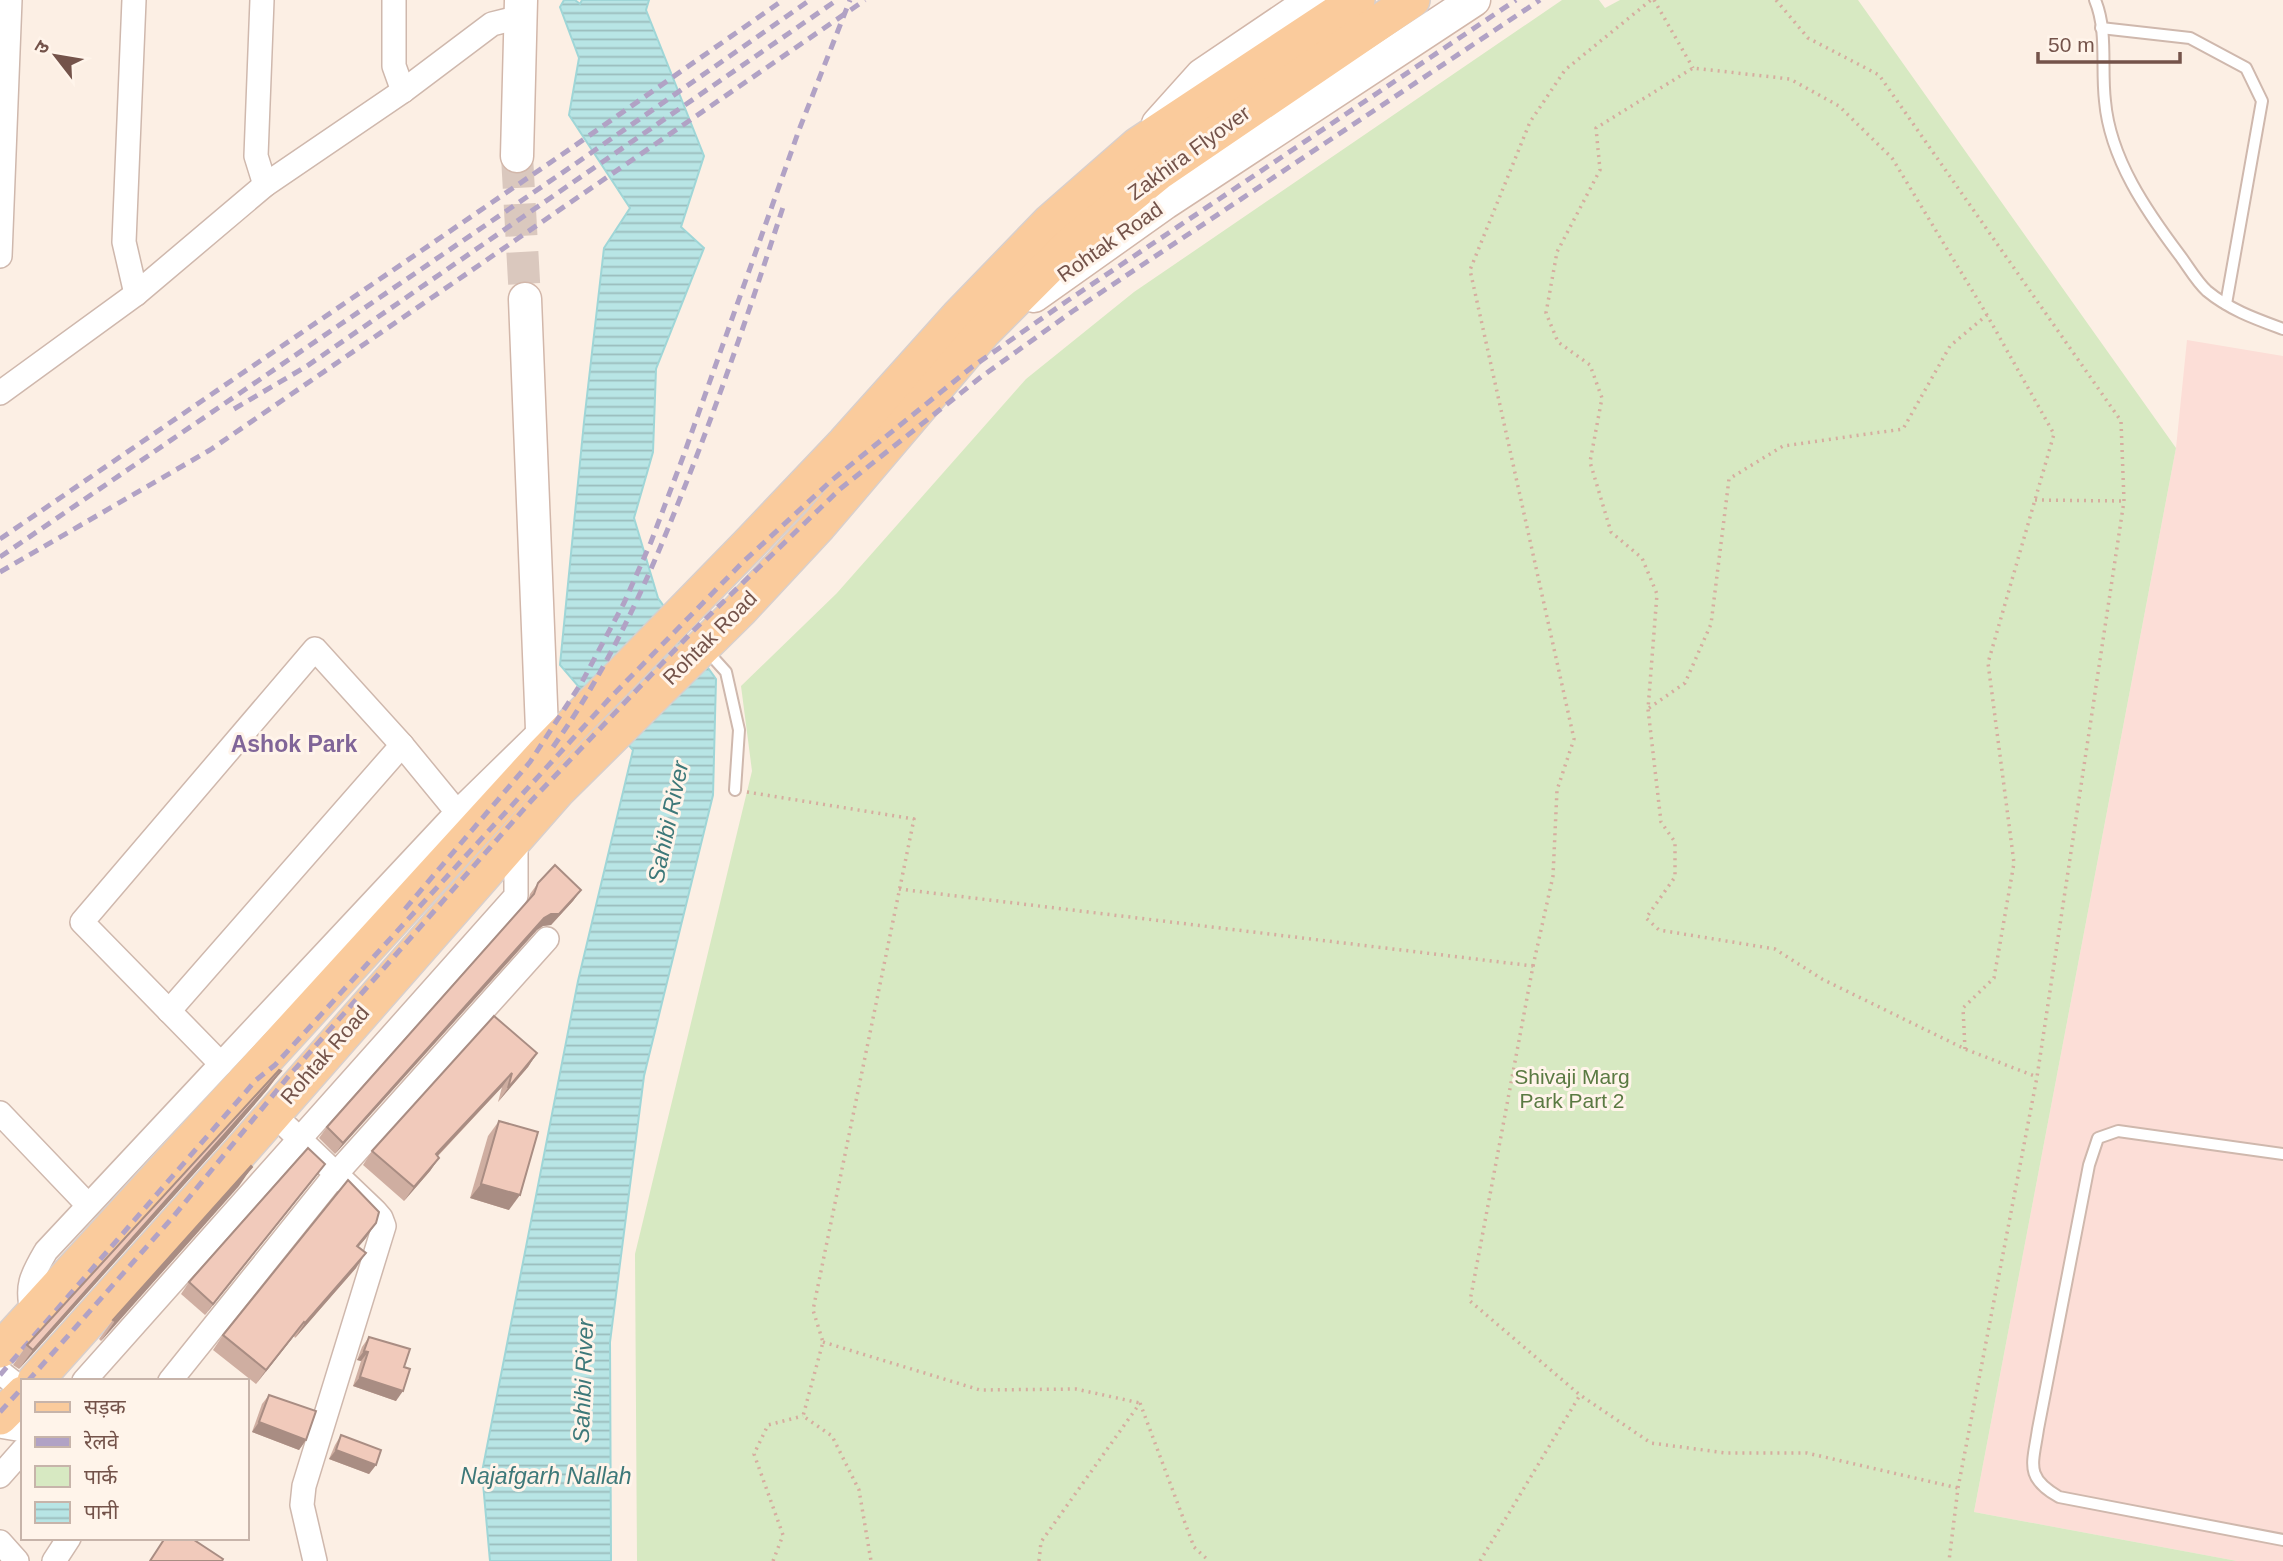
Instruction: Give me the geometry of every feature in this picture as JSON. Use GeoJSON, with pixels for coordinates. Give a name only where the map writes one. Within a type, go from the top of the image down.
{"type":"FeatureCollection","features":[{"type":"Feature","properties":{"kind":"main road","name":"Rohtak Road"},"geometry":{"type":"LineString","coordinates":[[0,1350],[543,742],[588,710],[835,453],[995,278],[1050,222],[1138,145],[1202,75],[1313,0]]}},
{"type":"Feature","properties":{"kind":"main road","name":"Zakhira Flyover"},"geometry":{"type":"LineString","coordinates":[[1138,145],[1357,0]]}},
{"type":"Feature","properties":{"kind":"main road","name":"Zakhira Flyover"},"geometry":{"type":"LineString","coordinates":[[985,331],[1070,245],[1149,179],[1412,0]]}},
{"type":"Feature","properties":{"kind":"main road","name":"Rohtak Road"},"geometry":{"type":"LineString","coordinates":[[37,1379],[516,838],[606,740],[740,610],[819,525],[985,331],[1164,203],[1474,0]]}},
{"type":"Feature","properties":{"kind":"main road"},"geometry":{"type":"LineString","coordinates":[[517,156],[520,8]]}},
{"type":"Feature","properties":{"kind":"main road"},"geometry":{"type":"LineString","coordinates":[[525,299],[543,742]]}},
{"type":"Feature","properties":{"kind":"main road"},"geometry":{"type":"LineString","coordinates":[[0,1417],[21,1394]]}},
{"type":"Feature","properties":{"kind":"street"},"geometry":{"type":"LineString","coordinates":[[0,256],[10,0]]}},
{"type":"Feature","properties":{"kind":"street"},"geometry":{"type":"LineString","coordinates":[[134,0],[124,242],[136,294]]}},
{"type":"Feature","properties":{"kind":"street"},"geometry":{"type":"LineString","coordinates":[[262,0],[256,156],[265,185]]}},
{"type":"Feature","properties":{"kind":"street"},"geometry":{"type":"LineString","coordinates":[[394,0],[394,66],[403,91]]}},
{"type":"Feature","properties":{"kind":"street"},"geometry":{"type":"LineString","coordinates":[[0,393],[136,294],[265,185],[403,91],[492,23],[520,8]]}},
{"type":"Feature","properties":{"kind":"street"},"geometry":{"type":"LineString","coordinates":[[221,1064],[82,922],[315,649],[402,745],[457,812]]}},
{"type":"Feature","properties":{"kind":"street"},"geometry":{"type":"LineString","coordinates":[[33,1314],[29,1297],[31,1278],[46,1251],[457,812],[543,742]]}},
{"type":"Feature","properties":{"kind":"street"},"geometry":{"type":"LineString","coordinates":[[169,1011],[402,745]]}},
{"type":"Feature","properties":{"kind":"street"},"geometry":{"type":"LineString","coordinates":[[86,1379],[516,896],[516,838]]}},
{"type":"Feature","properties":{"kind":"street"},"geometry":{"type":"LineString","coordinates":[[172,1379],[336,1174],[547,939]]}},
{"type":"Feature","properties":{"kind":"street"},"geometry":{"type":"LineString","coordinates":[[0,1113],[88,1204]]}},
{"type":"Feature","properties":{"kind":"street"},"geometry":{"type":"LineString","coordinates":[[273,1114],[382,1218],[384,1226],[304,1486],[302,1505],[315,1561]]}},
{"type":"Feature","properties":{"kind":"street"},"geometry":{"type":"LineString","coordinates":[[0,1372],[21,1390]]}},
{"type":"Feature","properties":{"kind":"street"},"geometry":{"type":"LineString","coordinates":[[0,1426],[21,1430]]}},
{"type":"Feature","properties":{"kind":"street"},"geometry":{"type":"LineString","coordinates":[[0,1476],[21,1452]]}},
{"type":"Feature","properties":{"kind":"street"},"geometry":{"type":"LineString","coordinates":[[54,1561],[68,1540]]}},
{"type":"Feature","properties":{"kind":"lane"},"geometry":{"type":"LineString","coordinates":[[2095,0],[2101,28],[2105,102],[2115,150],[2152,219],[2205,289],[2238,312],[2283,330]]}},
{"type":"Feature","properties":{"kind":"lane"},"geometry":{"type":"LineString","coordinates":[[2101,28],[2190,38],[2246,68],[2262,101],[2226,304]]}},
{"type":"Feature","properties":{"kind":"lane"},"geometry":{"type":"LineString","coordinates":[[702,646],[726,672],[739,730],[735,790]]}},
{"type":"Feature","properties":{"kind":"lane"},"geometry":{"type":"LineString","coordinates":[[2283,1154],[2118,1131],[2098,1138],[2087,1174],[2038,1429],[2033,1470],[2039,1483],[2059,1497],[2283,1540]]}},
{"type":"Feature","properties":{"kind":"path"},"geometry":{"type":"LineString","coordinates":[[1693,68],[1653,0],[1565,70],[1530,122],[1470,270],[1574,739],[1557,790],[1553,876],[1533,965],[1470,1301],[1580,1395],[1651,1443],[1727,1453],[1807,1452],[1958,1488]]}},
{"type":"Feature","properties":{"kind":"path"},"geometry":{"type":"LineString","coordinates":[[1776,0],[1808,38],[1879,75],[2121,421],[2124,501],[2037,1077],[1958,1488],[1949,1561]]}},
{"type":"Feature","properties":{"kind":"path"},"geometry":{"type":"LineString","coordinates":[[1965,1049],[1963,1008],[1994,978],[2014,863],[1988,663],[2054,434],[1892,158],[1839,106],[1790,79],[1693,68],[1596,128],[1600,170],[1557,252],[1546,313],[1558,342],[1590,365],[1602,398],[1590,462],[1611,532],[1642,558],[1657,594],[1648,709],[1661,822],[1675,842],[1675,877],[1646,918],[1659,930],[1775,949],[1822,979],[1965,1049],[2037,1077]]}},
{"type":"Feature","properties":{"kind":"path"},"geometry":{"type":"LineString","coordinates":[[1648,709],[1685,683],[1711,624],[1728,479],[1783,446],[1903,429],[1950,346],[1987,316]]}},
{"type":"Feature","properties":{"kind":"path"},"geometry":{"type":"LineString","coordinates":[[2035,500],[2124,501]]}},
{"type":"Feature","properties":{"kind":"path"},"geometry":{"type":"LineString","coordinates":[[735,790],[914,819],[813,1310],[823,1342],[803,1416]]}},
{"type":"Feature","properties":{"kind":"path"},"geometry":{"type":"LineString","coordinates":[[900,889],[1533,965]]}},
{"type":"Feature","properties":{"kind":"path"},"geometry":{"type":"LineString","coordinates":[[823,1342],[980,1390],[1076,1389],[1140,1403]]}},
{"type":"Feature","properties":{"kind":"path"},"geometry":{"type":"LineString","coordinates":[[1480,1561],[1580,1395]]}},
{"type":"Feature","properties":{"kind":"path"},"geometry":{"type":"LineString","coordinates":[[1039,1561],[1041,1542],[1140,1403]]}},
{"type":"Feature","properties":{"kind":"path"},"geometry":{"type":"LineString","coordinates":[[1140,1403],[1194,1547],[1209,1561]]}},
{"type":"Feature","properties":{"kind":"path"},"geometry":{"type":"LineString","coordinates":[[773,1561],[783,1535],[754,1454],[768,1425],[803,1416],[832,1436],[859,1490],[871,1561]]}},
{"type":"Feature","properties":{"kind":"shaded area"},"geometry":{"type":"Polygon","coordinates":[[[2187,340],[2283,356],[2283,1561],[2237,1561],[1974,1512],[2176,448],[2187,340]]]}},
{"type":"Feature","properties":{"kind":"green space","name":"Shivaji Marg Park Part 2"},"geometry":{"type":"Polygon","coordinates":[[[1562,0],[1599,0],[1605,8],[1620,0],[1858,0],[2176,448],[1974,1512],[2237,1561],[637,1561],[635,1254],[752,771],[741,686],[837,593],[1026,379],[1134,292],[1562,0]]]}},
{"type":"Feature","properties":{"kind":"water"},"geometry":{"type":"Polygon","coordinates":[[[564,0],[575,0],[580,4],[582,0],[649,0],[646,10],[704,156],[681,227],[704,248],[656,369],[653,452],[634,518],[658,598],[716,679],[713,795],[644,1076],[610,1342],[611,1561],[490,1561],[482,1472],[578,981],[633,750],[560,665],[604,248],[630,208],[569,115],[579,58],[560,7],[564,0]]]}},
{"type":"Feature","properties":{"kind":"building"},"geometry":{"type":"Polygon","coordinates":[[[555,865],[581,890],[559,914],[544,918],[343,1143],[327,1127],[534,894],[538,883],[555,865]]]}},
{"type":"Feature","properties":{"kind":"building"},"geometry":{"type":"Polygon","coordinates":[[[494,1016],[537,1053],[508,1088],[512,1073],[436,1154],[439,1158],[414,1187],[372,1151],[494,1016]]]}},
{"type":"Feature","properties":{"kind":"building"},"geometry":{"type":"Polygon","coordinates":[[[279,1070],[281,1071],[33,1350],[27,1345],[279,1070]]]}},
{"type":"Feature","properties":{"kind":"building"},"geometry":{"type":"Polygon","coordinates":[[[499,1121],[538,1132],[520,1195],[481,1184],[499,1121]]]}},
{"type":"Feature","properties":{"kind":"building"},"geometry":{"type":"Polygon","coordinates":[[[308,1148],[325,1164],[213,1304],[189,1282],[308,1148]]]}},
{"type":"Feature","properties":{"kind":"building"},"geometry":{"type":"Polygon","coordinates":[[[251,1166],[115,1321],[113,1320],[251,1166]]]}},
{"type":"Feature","properties":{"kind":"building"},"geometry":{"type":"Polygon","coordinates":[[[348,1180],[379,1212],[376,1223],[357,1246],[366,1253],[304,1322],[266,1370],[223,1335],[348,1180]]]}},
{"type":"Feature","properties":{"kind":"building"},"geometry":{"type":"Polygon","coordinates":[[[369,1337],[410,1349],[404,1367],[410,1369],[403,1391],[360,1377],[368,1352],[364,1351],[369,1337]]]}},
{"type":"Feature","properties":{"kind":"building"},"geometry":{"type":"Polygon","coordinates":[[[269,1395],[316,1411],[306,1440],[259,1422],[269,1395]]]}},
{"type":"Feature","properties":{"kind":"building"},"geometry":{"type":"Polygon","coordinates":[[[341,1435],[381,1450],[376,1465],[336,1450],[341,1435]]]}},
{"type":"Feature","properties":{"kind":"building"},"geometry":{"type":"Polygon","coordinates":[[[164,1540],[194,1540],[223,1559],[222,1561],[150,1561],[164,1540]]]}},
{"type":"Feature","properties":{"kind":"tunnel"},"geometry":{"type":"LineString","coordinates":[[517,156],[525,299]]}},
{"type":"Feature","properties":{"kind":"railway"},"geometry":{"type":"LineString","coordinates":[[0,539],[783,0]]}},
{"type":"Feature","properties":{"kind":"railway"},"geometry":{"type":"LineString","coordinates":[[0,557],[810,0]]}},
{"type":"Feature","properties":{"kind":"railway"},"geometry":{"type":"LineString","coordinates":[[234,409],[307,366],[837,0]]}},
{"type":"Feature","properties":{"kind":"railway"},"geometry":{"type":"LineString","coordinates":[[405,909],[530,762],[582,682],[624,603],[651,542],[683,457],[799,130],[850,0]]}},
{"type":"Feature","properties":{"kind":"railway"},"geometry":{"type":"LineString","coordinates":[[0,572],[210,450],[865,0]]}},
{"type":"Feature","properties":{"kind":"railway"},"geometry":{"type":"LineString","coordinates":[[0,1375],[256,1080],[275,1065],[609,699],[742,563],[832,480],[972,367],[1516,0]]}},
{"type":"Feature","properties":{"kind":"railway"},"geometry":{"type":"LineString","coordinates":[[30,1379],[173,1217],[288,1077],[532,800],[692,632],[840,489],[981,377],[1073,311],[1540,0]]}},
{"type":"Feature","properties":{"kind":"railway"},"geometry":{"type":"LineString","coordinates":[[553,747],[607,660],[651,569],[720,394],[784,204]]}},
{"type":"Feature","properties":{"kind":"railway"},"geometry":{"type":"LineString","coordinates":[[0,1412],[21,1389]]}},
{"type":"Feature","properties":{"kind":"district","name":"Ashok Park"},"geometry":{"type":"Point","coordinates":[294,744]}},
{"type":"Feature","properties":{"kind":"water label","name":"Sahibi River"},"geometry":{"type":"Point","coordinates":[668,822]}},
{"type":"Feature","properties":{"kind":"water label","name":"Sahibi River"},"geometry":{"type":"Point","coordinates":[583,1381]}},
{"type":"Feature","properties":{"kind":"water label","name":"Najafgarh Nallah"},"geometry":{"type":"Point","coordinates":[546,1476]}}]}
